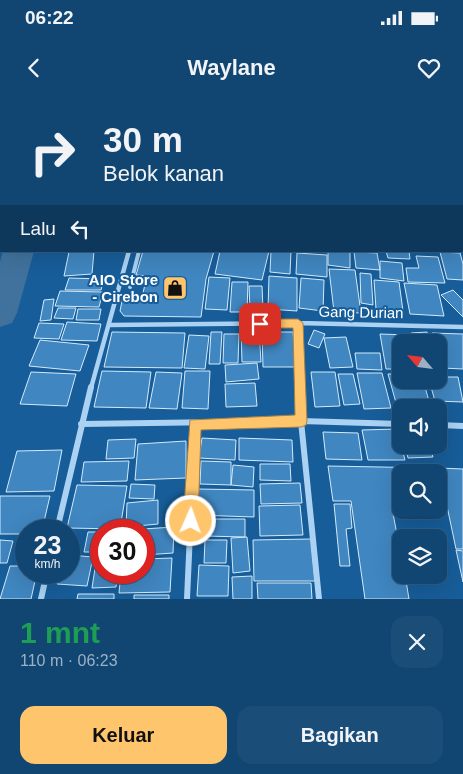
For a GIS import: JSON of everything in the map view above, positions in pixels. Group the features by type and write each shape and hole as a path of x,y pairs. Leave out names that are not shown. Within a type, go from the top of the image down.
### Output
{"street":[{"path":"59,519 81,424 130,252"},
{"path":"298,323 301,421 319,599"},
{"name":"Gang Durian","path":"109,325 298,323 463,327"},
{"path":"81,424 195,424 301,421 392,424"},
{"path":"187,599 195,424"},
{"path":"447,425 463,426"},
{"path":"41,599 44,584"}],"lane":[{"path":"130,288 140,252"}],"building":[{"path":"69,252 94,252 92,274 64,276"},
{"name":"AIO Store - Cirebon","path":"143,252 214,252 206,279 201,317 124,316 120,311 123,296 142,297 147,276 136,275"},
{"path":"220,252 269,252 262,280 215,274"},
{"path":"271,252 291,252 290,274 270,272"},
{"path":"328,252 350,252 350,268 328,265"},
{"path":"354,252 377,253 380,270 356,268"},
{"path":"386,252 409,252 410,259 388,258"},
{"path":"440,252 460,253 463,264 463,280 447,279"},
{"path":"297,253 327,255 327,277 296,274"},
{"path":"416,256 438,257 445,283 408,282 406,268 419,268"},
{"path":"380,261 402,263 404,281 380,278"},
{"path":"329,269 355,270 361,313 334,312"},
{"path":"360,273 371,274 373,305 361,303"},
{"path":"269,276 297,278 297,311 268,309"},
{"path":"209,277 230,278 227,310 205,309"},
{"path":"69,278 104,279 101,290 65,290"},
{"path":"301,278 324,280 323,311 299,308"},
{"path":"374,280 399,282 403,311 376,309"},
{"path":"232,282 248,282 247,312 230,312"},
{"path":"404,283 437,285 444,316 410,314"},
{"path":"249,286 262,286 263,309 250,309"},
{"path":"453,290 463,300 463,317 441,295"},
{"path":"60,291 103,292 99,307 55,306"},
{"path":"54,299 51,320 40,321 44,300"},
{"path":"58,308 76,308 73,319 54,318"},
{"path":"78,309 101,309 99,320 76,320"},
{"path":"67,322 101,324 97,341 61,340"},
{"path":"39,323 64,324 59,339 34,338"},
{"path":"259,330 261,362 242,362 241,331"},
{"path":"314,330 325,334 319,348 308,344"},
{"path":"112,332 185,333 182,368 104,367"},
{"path":"211,332 222,332 220,364 209,364"},
{"path":"262,332 293,332 296,367 263,367"},
{"path":"427,332 428,334 411,334"},
{"path":"432,333 463,334 463,369 448,368 448,334"},
{"path":"224,334 239,334 238,363 223,363"},
{"path":"380,334 392,334 392,369 386,369"},
{"path":"189,335 209,336 205,369 184,368"},
{"path":"346,337 353,367 330,368 324,338"},
{"path":"40,340 89,345 80,371 29,366"},
{"path":"355,353 380,353 382,370 357,369"},
{"path":"257,363 259,379 226,382 225,365"},
{"path":"102,371 151,372 146,408 94,407"},
{"path":"185,371 210,371 208,409 182,408"},
{"path":"31,372 76,374 67,406 20,404"},
{"path":"156,372 182,373 177,409 149,408"},
{"path":"311,372 335,372 340,406 315,407"},
{"path":"357,373 382,373 391,408 364,409"},
{"path":"338,374 353,374 360,404 344,405"},
{"path":"388,374 392,374 392,388"},
{"path":"448,377 458,377 463,402 434,399 432,389 448,389"},
{"path":"255,383 257,406 226,407 225,384"},
{"path":"392,389 426,389 428,399 395,399"},
{"path":"392,429 392,454 403,454 405,460 368,460 362,430"},
{"path":"323,432 358,433 362,460 326,459"},
{"path":"202,438 236,440 235,460 199,458"},
{"path":"239,438 292,440 293,462 239,460"},
{"path":"136,439 134,458 106,459 108,440"},
{"path":"186,441 186,478 135,480 138,444"},
{"path":"62,450 54,491 6,492 17,451"},
{"path":"407,454 432,454 433,457 408,458"},
{"path":"129,461 127,481 81,482 84,462"},
{"path":"201,461 231,462 231,485 200,484"},
{"path":"260,464 290,464 291,481 260,480"},
{"path":"233,465 254,467 253,487 231,485"},
{"path":"328,466 392,467 392,519 394,519 396,529 392,529 392,584 406,584 409,599 365,599 351,501 333,501"},
{"path":"447,468 463,469 463,549 456,549 447,506"},
{"path":"300,483 302,503 261,504 260,484"},
{"path":"131,484 155,485 154,499 129,498"},
{"path":"77,485 127,486 122,519 90,519 90,528 80,528 80,519 69,519"},
{"path":"198,489 254,490 254,517 196,515"},
{"path":"0,496 50,496 45,519 15,519 15,534 0,534"},
{"path":"158,500 158,524 155,524 155,519 126,519 127,503"},
{"path":"334,504 350,504 352,528 346,529 350,566 340,566"},
{"path":"300,505 303,535 260,536 259,506"},
{"path":"206,519 245,519 245,537 205,536"},
{"path":"174,527 173,553 155,554 155,528"},
{"path":"88,532 90,532 90,552 84,552"},
{"path":"247,537 250,571 233,573 231,538"},
{"path":"311,539 315,581 254,581 253,540"},
{"path":"0,540 13,541 7,563 0,563"},
{"path":"205,540 227,540 226,563 204,563"},
{"path":"456,550 463,551 463,582"},
{"path":"80,556 90,557 90,572 87,586 57,584 80,584"},
{"path":"172,558 170,592 119,593 120,584 155,584 155,559"},
{"path":"199,565 229,566 228,596 197,596"},
{"path":"10,566 15,566 15,584 34,584 31,599 0,599"},
{"path":"252,576 252,599 233,599 232,577"},
{"path":"257,583 311,583 312,599 258,599"},
{"path":"93,584 116,584 116,587 92,588"},
{"path":"78,594 114,594 114,599 77,599"},
{"path":"134,595 169,595 169,599 134,599"}],"waterway":[{"path":"0,313 19,252"}],"place":[{"name":"AIO Store - Cirebon","path":"175,288"}],"route":[{"path":"191,521 195,424 301,421 298,323 260,324"}]}
